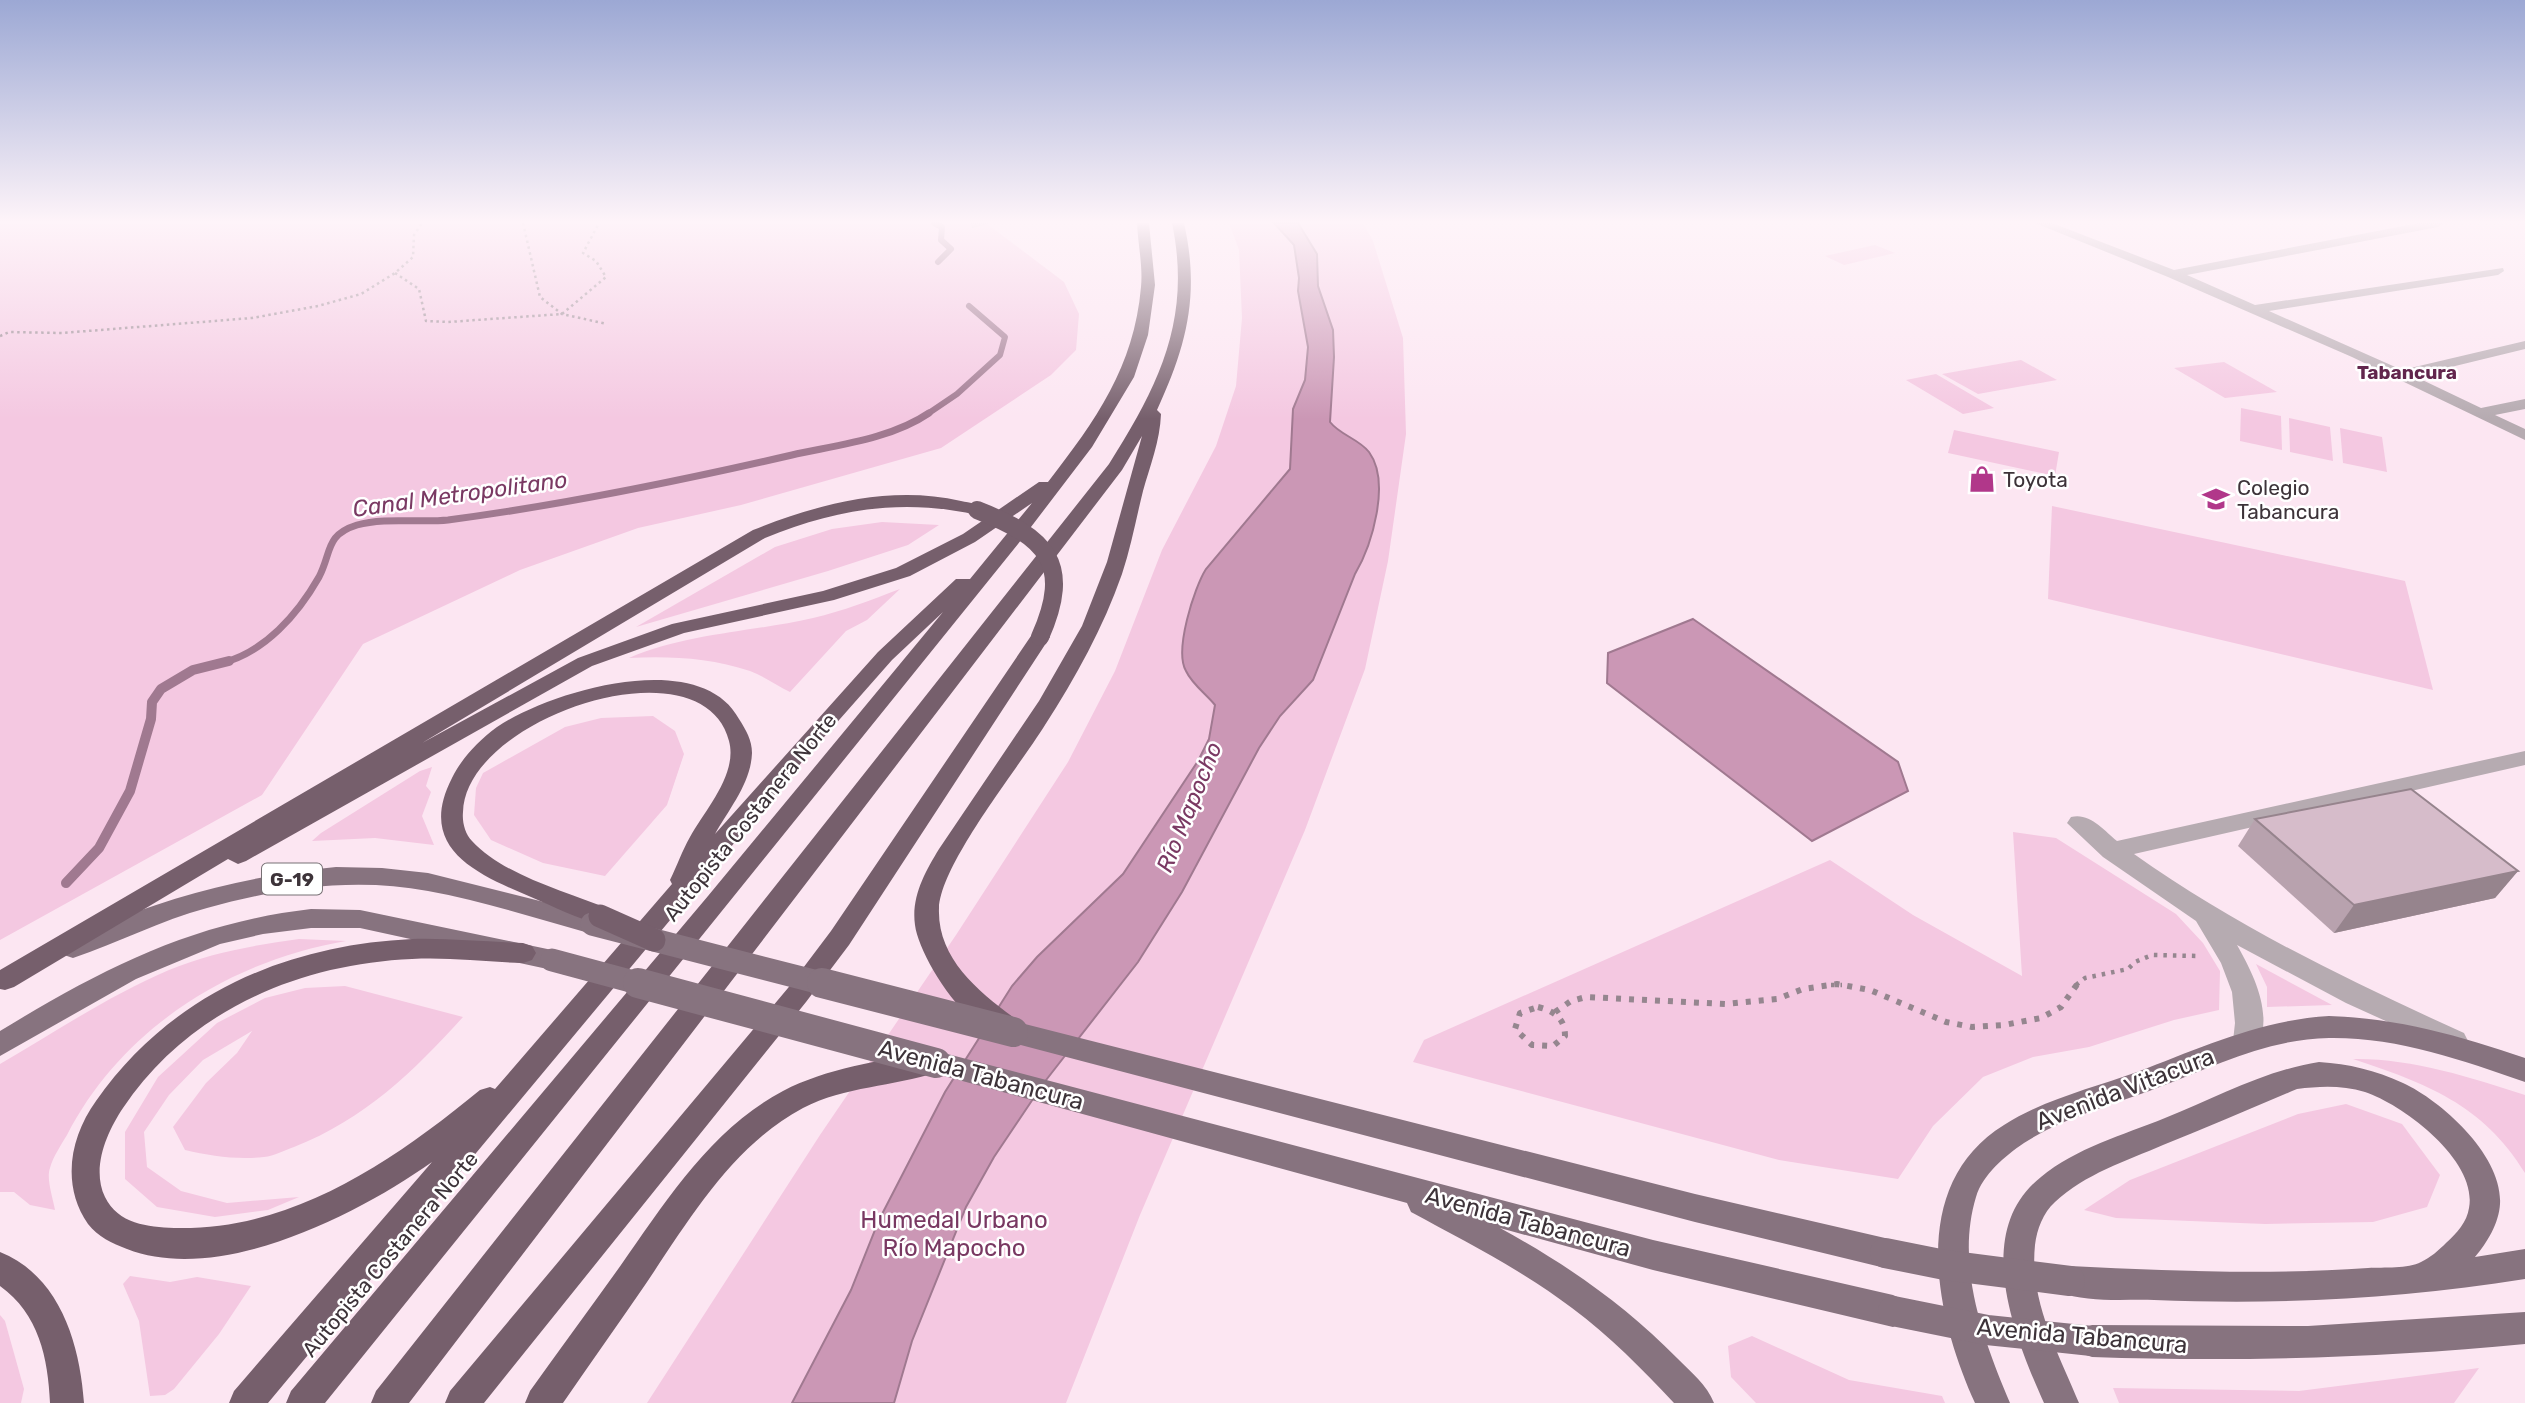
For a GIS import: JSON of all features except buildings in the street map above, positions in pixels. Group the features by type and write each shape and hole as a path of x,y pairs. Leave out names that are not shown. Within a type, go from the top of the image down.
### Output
{"highway":[{"name":"Autopista Costanera Norte","path":"303,1403 717,903 1067,469 1103,419 1134,358 1148,288"},
{"path":"388,1403 1116,466 1153,403 1176,347 1185,288"},
{"path":"1013,1032 963,993 945,970 929,933 927,921 930,889 937,874 1060,684 1101,607 1114,572 1151,436 1153,403"},
{"path":"94,926 280,834 585,662 679,628 827,596 903,572 969,538 1067,469"},
{"path":"2,981 759,534 827,510 873,502 934,502 977,510 1023,531 1042,549 1056,572 1057,597 1040,637 840,939 462,1403"},
{"path":"246,1403 852,690 928,615 1012,540"},
{"path":"596,920 476,859 455,836 451,806 454,790 463,772 476,755 511,727 570,699 628,687 667,687 703,696 727,714 740,739 739,769 702,836 668,908"},
{"path":"523,953 414,948 347,954 272,975 214,1004 158,1046 125,1080 109,1102 97,1124 86,1161 89,1195 97,1213 112,1227 150,1241 206,1244 281,1226 361,1189 412,1161 464,1122 542,1055"},
{"path":"542,1403 704,1175 735,1139 775,1110 819,1089 852,1079 936,1063"},
{"path":"0,1267 32,1294 49,1318 61,1346 67,1379 67,1403"}],"main road":[{"name":"G-19","path":"2,981 96,938 186,905 259,885 318,876 402,877 596,920 654,940 1013,1032"},
{"name":"G-19","path":"0,1045 150,960 230,930 262,923 330,917 360,919 523,953"},
{"name":"Avenida Tabancura","path":"523,953 1653,1255 1987,1330 2092,1341 2198,1346 2414,1340 2525,1328"},
{"name":"Avenida Vitacura","path":"1993,1403 1974,1358 1956,1283 1954,1243 1959,1207 1970,1175 2003,1141 2022,1129 2247,1041 2299,1028 2361,1028 2436,1041 2525,1069"},
{"path":"1013,1032 1798,1234 1945,1265 2070,1280 2249,1288 2338,1286 2424,1279 2525,1264"},
{"path":"2062,1403 2034,1334 2018,1264 2020,1235 2037,1200 2073,1172 2095,1160 2294,1078 2330,1073 2352,1077 2397,1094 2437,1121 2468,1156 2479,1174 2484,1192 2485,1206 2481,1219 2468,1242 2449,1262 2424,1279"},
{"path":"1383,1183 1543,1270 1582,1296 1621,1326 1697,1403"}],"street":[{"path":"2206,288 2400,374 2525,435"},
{"path":"2254,309 2386,288"},
{"path":"2400,374 2525,345"},
{"path":"2479,413 2525,404"},
{"path":"2112,851 2525,758"},
{"path":"2079,823 2112,851 2207,918 2313,976 2494,1059"},
{"path":"2207,918 2232,960 2249,999 2251,1019 2247,1041"}],"path":[{"path":"0,336 9,332 62,333 251,318 318,306 361,294 370,288"},
{"path":"418,288 426,320 448,322 562,314 607,324"},
{"path":"538,288 540,297 562,314"},
{"path":"562,314 592,288"},
{"path":"1555,1012 1571,1001 1586,997 1726,1004 1777,999 1803,989 1837,984 1870,990 1946,1022 1972,1027 2004,1025 2051,1013 2061,1007 2073,987 2085,978 2128,969 2136,958 2161,952 2232,960"},
{"path":"1538,1007 1555,1012 1566,1030 1565,1036 1556,1046 1541,1049 1533,1047 1518,1036 1514,1022 1522,1011 1538,1007"}],"green space":[{"path":"0,288 1067,288 1079,314 1076,350 1051,375 941,448 741,505 638,528 520,570 363,644 262,795 0,940"},
{"name":"Humedal Urbano Río Mapocho","path":"1241,288 1388,288 1403,338 1406,434 1388,561 1365,669 1305,830 1140,1215 1066,1403 647,1403 820,1135 956,935 1068,762 1115,671 1162,550 1216,446 1236,386 1242,318"},
{"path":"2021,360 2057,380 1978,394 1942,374"},
{"path":"2224,362 2277,392 2225,398 2174,368"},
{"path":"1936,374 1994,408 1963,414 1906,380"},
{"path":"2241,408 2281,416 2282,450 2240,441"},
{"path":"2289,418 2330,427 2333,461 2290,452"},
{"path":"2340,428 2382,437 2387,472 2343,463"},
{"path":"1954,430 2059,452 2055,476 1948,453"},
{"path":"2052,506 2405,581 2433,690 2048,599"},
{"path":"882,522 939,525 908,545 636,627 775,547 832,529"},
{"path":"900,589 867,620 846,631 790,692 755,673 720,663 675,658 629,658 674,643 824,615"},
{"path":"653,716 675,731 684,754 667,805 605,876 543,863 491,840 474,815 476,788 483,773 565,727 601,718"},
{"path":"432,767 426,786 431,792 422,816 434,845 375,838 312,841 420,771"},
{"path":"2013,832 2056,838 2176,914 2203,943 2220,971 2219,1010 2174,1020 2089,1047 2033,1057 1983,1077 1933,1126 1898,1179 1779,1160 1413,1062 1424,1040 1830,860 1913,915 2022,976"},
{"path":"299,939 346,941 261,965 221,983 184,1005 149,1032 117,1062 90,1097 53,1160 49,1178 55,1210 30,1205 14,1192 0,1192 0,1064 104,1002 169,970 233,950"},
{"path":"2256,964 2332,1005 2267,1007 2267,987"},
{"path":"345,986 463,1017 406,1075 365,1108 320,1136 276,1154 234,1158 185,1150 173,1127 206,1083 237,1053 252,1031 203,1060 169,1095 144,1132 147,1167 181,1191 227,1203 299,1197 268,1210 215,1217 157,1207 125,1179 125,1132 158,1077 217,1023 265,998 305,988"},
{"path":"2353,1059 2418,1065 2525,1095 2525,1173 2491,1129 2450,1099 2404,1077"},
{"path":"2346,1104 2402,1124 2440,1175 2427,1207 2373,1222 2265,1224 2116,1218 2084,1210 2130,1180 2298,1114"},
{"path":"130,1276 170,1282 197,1277 251,1286 219,1334 174,1389 165,1395 150,1396 139,1321 123,1284"},
{"path":"0,1315 5,1321 24,1389 21,1403 0,1403"},
{"path":"1752,1336 1849,1380 1942,1396 1945,1403 1756,1403 1731,1377 1728,1346"},
{"path":"2479,1368 2454,1403 2119,1403 2113,1388 2299,1391"}],"water":[{"name":"Río Mapocho","path":"1298,288 1319,288 1333,330 1330,422 1369,452 1375,465 1379,496 1373,531 1313,680 1280,716 1259,748 1182,892 1138,962 1043,1084 994,1157 966,1207 912,1341 894,1403 792,1403 851,1290 879,1220 945,1092 1012,986 1037,957 1123,874 1198,761 1209,739 1215,705 1186,671 1182,649 1184,635 1196,590 1206,569 1290,469 1293,409 1305,380 1308,347"},
{"path":"1693,619 1898,762 1908,791 1812,841 1607,683 1608,653"}],"waterway":[{"name":"Canal Metropolitano","path":"929,413 957,394 1000,355 1005,337 969,306"},
{"name":"Canal Metropolitano","path":"226,662 252,650 279,630 311,591 334,539 357,525 379,521 448,520 621,492 863,440 898,429 929,413"},
{"name":"Canal Metropolitano","path":"66,883 99,848 130,791 151,719 152,702 161,689 193,670 226,662"},
{"name":"Canal Metropolitano","path":"222,663 226,662"}],"place":[{"name":"Toyota","path":"1982,479"},
{"name":"Colegio Tabancura","path":"2216,499"}],"district":[{"name":"Tabancura","path":"2407,372"}]}
